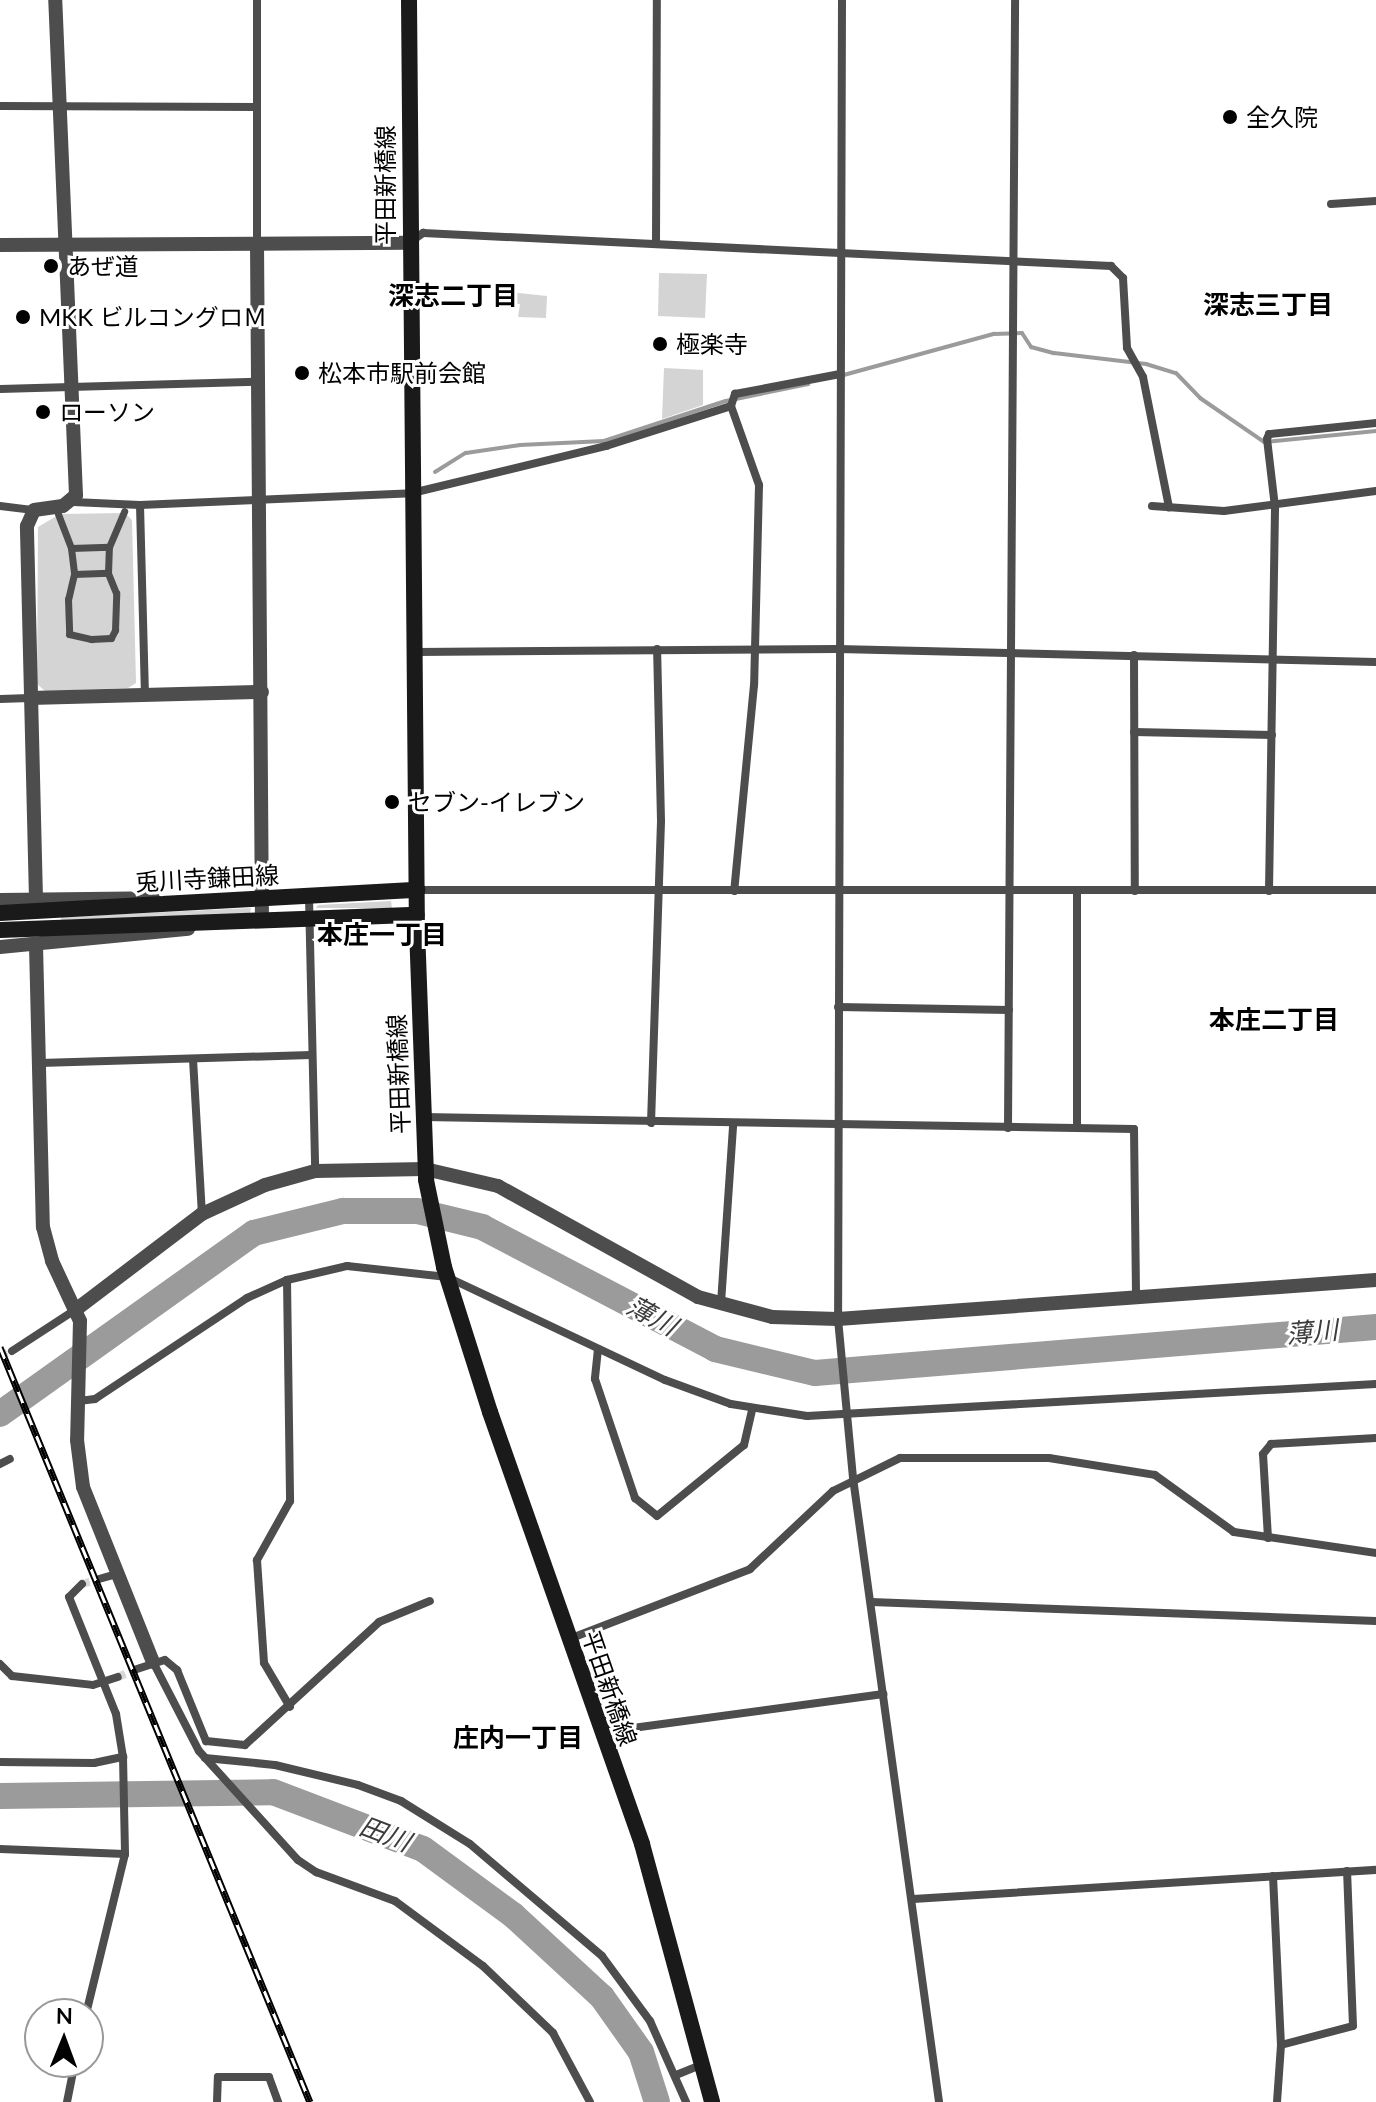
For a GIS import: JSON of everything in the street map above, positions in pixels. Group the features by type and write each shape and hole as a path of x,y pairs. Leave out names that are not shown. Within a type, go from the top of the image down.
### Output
{"main road":[{"name":"平田新橋線","path":"409,0 408,243 416,652 417,915 425,1174 445,1272 599,1733 642,1844 712,2102"},
{"name":"兎川寺鎌田線","path":"0,913 417,890"},
{"name":"兎川寺鎌田線","path":"0,930 417,915"}],"street":[{"path":"55,0 72,387 73,502"},
{"path":"257,0 262,920"},
{"path":"656,244 657,0"},
{"path":"842,0 836,1128 838,1326 853,1478 939,2102"},
{"path":"1008,1128 1015,0"},
{"path":"0,106 256,107"},
{"path":"1331,204 1376,201"},
{"path":"0,245 408,243 423,233 1111,266 1119,272 1131,359 1139,370 1169,507"},
{"path":"0,506 34,510 73,502 140,505 412,493 606,446 733,403 840,377"},
{"path":"0,389 258,382"},
{"path":"733,403 759,485 755,649 734,891"},
{"path":"1269,891 1275,507 1266,444 1269,434 1376,423"},
{"path":"1152,506 1224,511 1275,507 1376,491"},
{"path":"140,505 145,695"},
{"path":"34,510 27,526 36,899"},
{"path":"58,514 71,548 74,574 68,599 69,634 91,639 111,638 115,630 116,593 108,573 109,547 124,511"},
{"path":"71,548 109,547"},
{"path":"74,574 108,573"},
{"path":"651,1123 659,890 657,649"},
{"path":"416,652 838,649 1134,655 1273,663 1376,662"},
{"path":"1134,655 1135,891"},
{"path":"0,699 262,692"},
{"path":"1134,732 1272,735"},
{"path":"417,890 1376,890"},
{"path":"1077,891 1077,1128"},
{"path":"309,897 315,1171"},
{"path":"0,900 193,902"},
{"path":"0,947 204,924"},
{"path":"0,941 28,939 36,945"},
{"path":"36,945 43,1227 52,1261 79,1314 83,1487 153,1662 207,1759 294,1855 316,1872 368,1889 443,1934 525,2004 568,2054 590,2102"},
{"path":"838,1007 1009,1010"},
{"path":"40,1063 311,1055"},
{"path":"193,1059 202,1214"},
{"path":"423,1117 836,1128 1134,1129 1136,1299"},
{"path":"721,1305 733,1125"},
{"path":"12,1351 79,1314 202,1214 265,1185 315,1171 425,1174 498,1186 721,1305 772,1317 838,1326 1376,1280"},
{"path":"79,1400 95,1399 247,1298 287,1280 347,1266 445,1272 665,1380 752,1409 846,1412 1376,1384"},
{"path":"287,1280 290,1501 257,1560 264,1663 290,1707"},
{"path":"598,1349 595,1379 635,1498 657,1516 744,1445 752,1409"},
{"path":"1268,1538 1263,1454 1271,1444 1376,1438"},
{"path":"568,1639 750,1569 853,1478 900,1458 918,1456 1049,1458 1155,1475 1213,1521 1234,1532 1376,1553"},
{"path":"0,1464 10,1459"},
{"path":"99,1579 116,1574"},
{"path":"82,1584 69,1597 105,1684 123,1761 125,1849 90,1998"},
{"path":"871,1602 947,1600 1376,1621"},
{"path":"137,1669 165,1660 177,1670 206,1741 215,1745 245,1745 290,1707 379,1622 430,1601"},
{"path":"0,1664 12,1676 105,1684 118,1677"},
{"path":"599,1733 883,1694"},
{"path":"207,1759 275,1765 358,1785 401,1801 470,1844 602,1956 650,2021 686,2102"},
{"path":"0,1762 123,1761"},
{"path":"0,1849 125,1849"},
{"path":"913,1899 1376,1870"},
{"path":"1281,2045 1353,2026 1347,1871"},
{"path":"1273,1876 1281,2045 1277,2102"},
{"path":"676,2075 702,2065"},
{"path":"217,2102 218,2077 269,2077 278,2102"},
{"path":"67,2102 72,2078"}],"shaded area":[{"path":"659,273 707,274 705,318 658,316"},
{"path":"509,292 547,296 546,318 518,317 520,304 508,303"},
{"path":"664,368 703,370 703,405 662,419"},
{"path":"125,513 132,520 136,683 128,688 45,691 37,684 38,527 60,514"},
{"path":"391,901 392,908 316,908 318,905"},
{"path":"251,908 250,914 61,920 61,917"}],"waterway":[{"path":"840,376 994,334 1022,333 1031,347 1054,353 1146,364 1176,373 1200,398 1264,442 1376,431"},
{"path":"435,472 466,453 520,445 604,441 726,401 808,384"},
{"name":"薄川","path":"0,1414 254,1233 343,1211 417,1211 482,1227 715,1349 815,1373 1376,1327"},
{"name":"田川","path":"0,1796 273,1792 423,1849 513,1915 602,1997 641,2052 657,2102"}],"tunnel":[{"path":"0,1356 12,1351"},
{"path":"82,1584 99,1579"},
{"path":"118,1677 137,1669"}],"railway":[{"path":"0,1347 310,2102"}],"place":[{"name":"全久院","path":"1230,117"},
{"name":"あぜ道","path":"51,266"},
{"name":"MKK ビルコングロＭ","path":"23,317"},
{"name":"極楽寺","path":"660,344"},
{"name":"松本市駅前会館","path":"302,373"},
{"name":"ローソン","path":"43,412"},
{"name":"セブン-イレブン","path":"392,802"}],"district":[{"name":"深志二丁目","path":"453,296"},
{"name":"深志三丁目","path":"1268,305"},
{"name":"本庄一丁目","path":"382,935"},
{"name":"本庄二丁目","path":"1274,1020"},
{"name":"庄内一丁目","path":"518,1738"}]}
